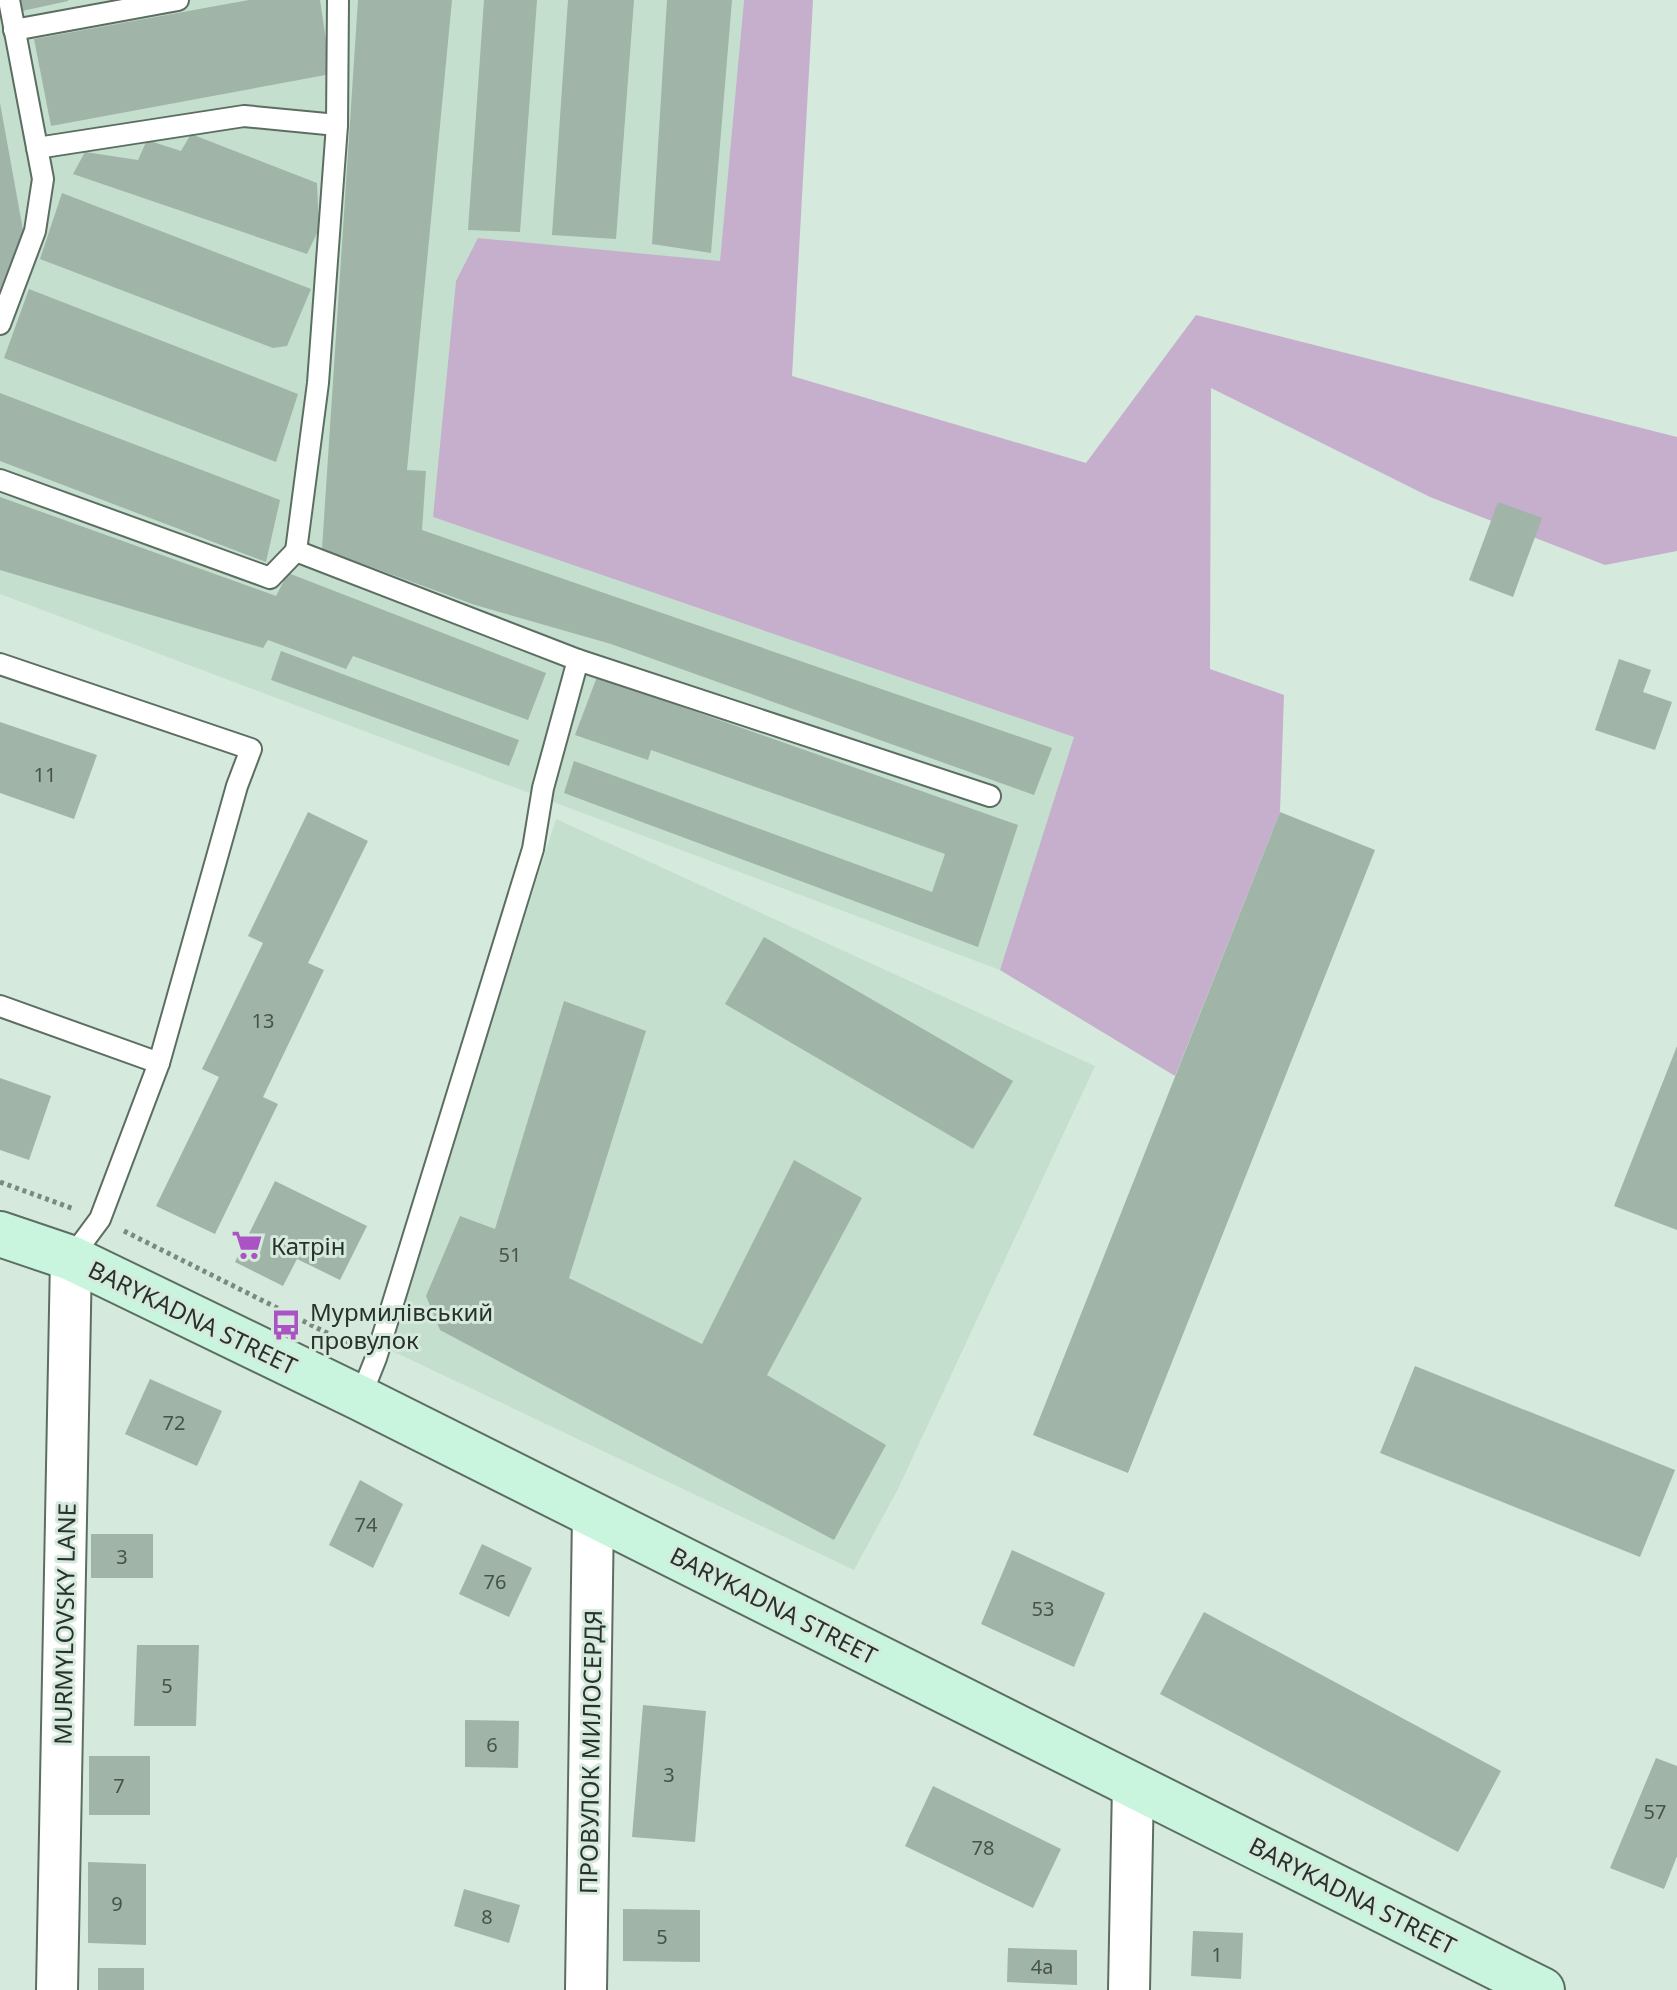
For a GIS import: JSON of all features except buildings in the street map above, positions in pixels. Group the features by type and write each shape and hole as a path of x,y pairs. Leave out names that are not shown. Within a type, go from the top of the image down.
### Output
{"street":[{"name":"BARYKADNA STREET","path":"0,1234 71,1258 360,1398 1542,1990"},
{"name":"MURMYLOVSKY LANE","path":"57,1990 71,1258"},
{"name":"ПРОВУЛОК МИЛОСЕРДЯ","path":"586,1990 593,1514"},
{"path":"1129,1990 1133,1785"}],"lane":[{"path":"0,324 35,231 43,179 9,0"},
{"path":"14,30 178,0"},
{"path":"0,480 270,578 296,551 318,383 337,125 338,0"},
{"path":"37,148 244,116 337,125"},
{"path":"296,551 578,660 990,796"},
{"path":"360,1398 376,1358 533,849 543,788 578,660"},
{"path":"0,664 251,749 237,786 159,1063 100,1219 71,1258"},
{"path":"0,1006 159,1063"}],"shaded area":[{"path":"0,0 744,0 720,262 478,238 433,517 1075,737 1000,970 0,594"},
{"path":"744,0 813,0 792,376 1086,463 1196,315 1677,437 1677,551 1605,565 1430,497 1211,388 1210,669 1284,695 1280,812 1175,1076 1000,970 1074,737 433,517 456,281 478,238 720,261"},
{"path":"556,819 1095,1066 898,1489 854,1570 388,1349"}],"place":[{"name":"Катрін","path":"247,1245"},
{"name":"Мурмилівський провулок","path":"286,1325"}]}
